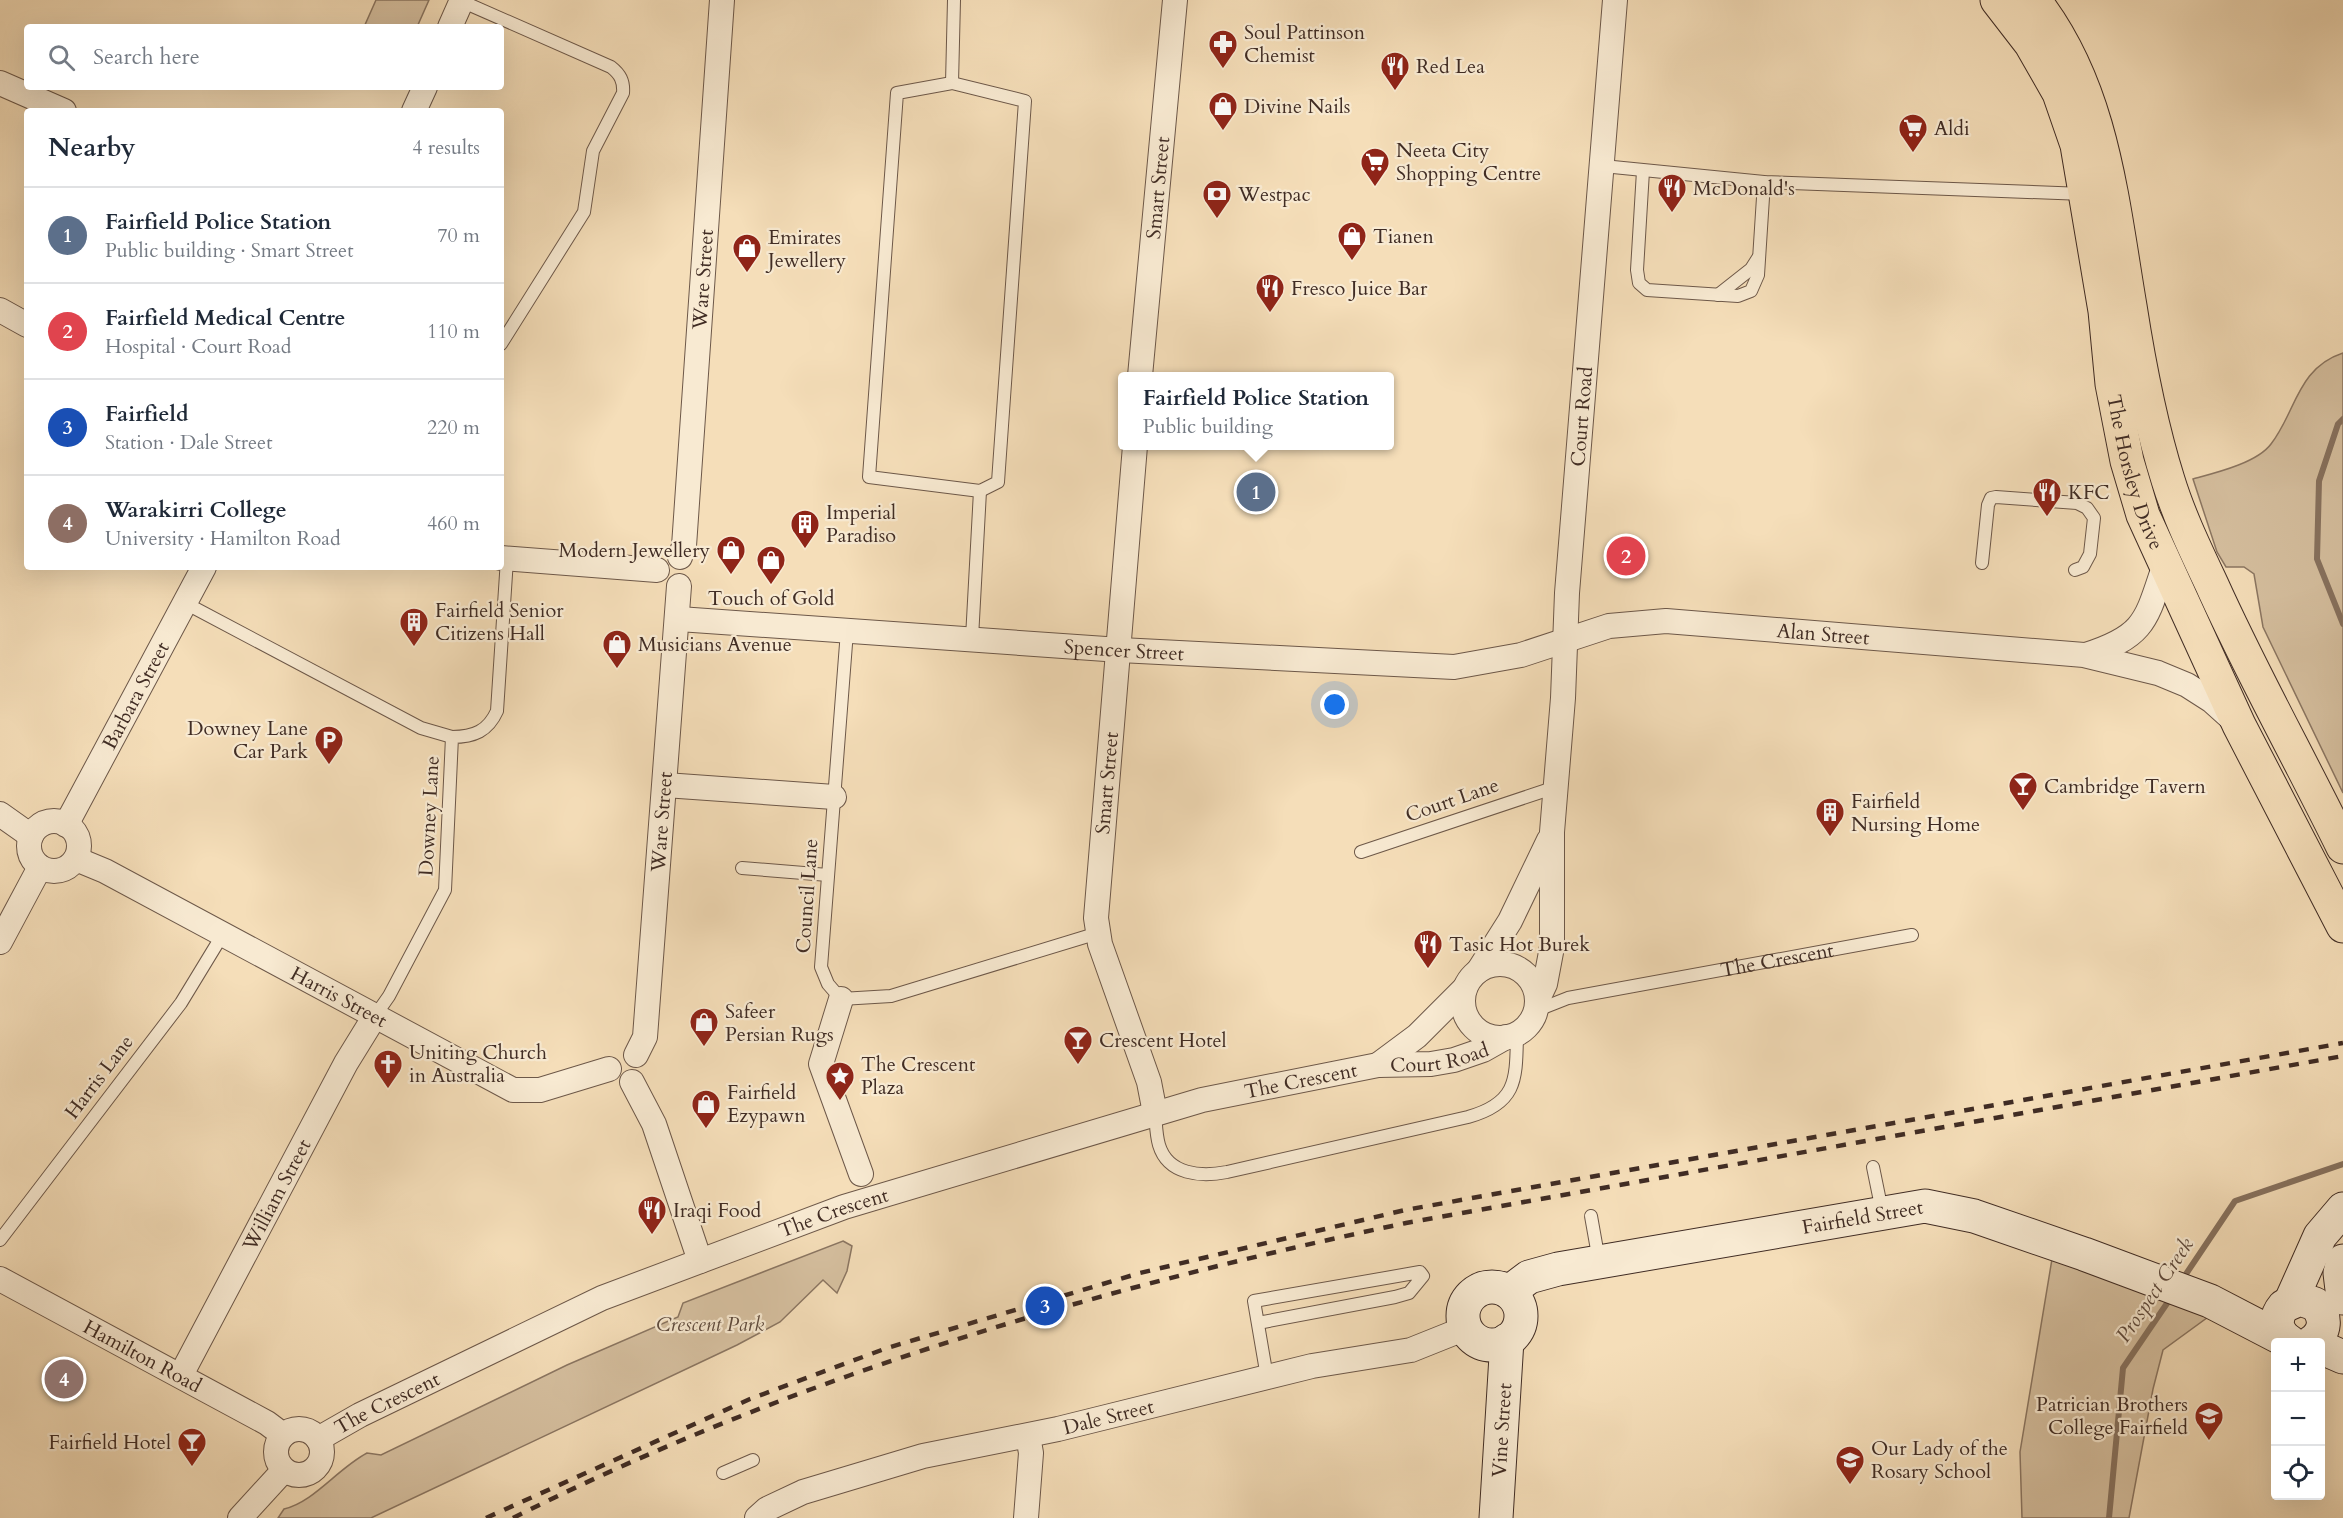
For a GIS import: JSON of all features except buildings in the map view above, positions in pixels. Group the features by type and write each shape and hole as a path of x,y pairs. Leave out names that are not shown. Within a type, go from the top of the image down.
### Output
{"main road":[{"name":"The Horsley Drive","path":"1997,0 2031,44 2059,93 2077,145 2105,311 2112,384 2127,461 2143,515 2239,725 2343,926"},
{"name":"The Horsley Drive","path":"2034,0 2072,63 2091,109 2103,149 2118,221 2140,365 2168,481 2225,615 2343,847"},
{"name":"Fairfield Street","path":"1509,1292 1529,1276 1882,1211 1924,1206 1943,1208 1992,1222 2210,1301 2317,1329 2343,1357"},
{"path":"2317,1329 2278,1329 2277,1319 2280,1310 2289,1302 2320,1236 2343,1209"},
{"path":"2317,1329 2325,1277 2343,1238"},
{"path":"2317,1329 2343,1260"},
{"path":"1491,1286 1509,1292 1520,1308 1521,1317 1514,1334 1507,1340 1492,1345 1484,1344 1476,1340 1466,1328 1463,1309 1473,1293 1491,1286"},
{"name":"Fairfield Street","path":"2210,1301 2246,1307 2289,1302"},
{"name":"Vine Street","path":"1496,1518 1507,1340"}],"street":[{"name":"Ware Street","path":"680,557 684,534 722,0"},
{"name":"Smart Street","path":"1140,372 1175,0"},
{"name":"Court Road","path":"1536,1006 1545,984 1552,947 1552,832 1615,0"},
{"path":"451,24 461,1"},
{"path":"0,83 57,108"},
{"path":"415,108 423,90"},
{"path":"0,310 24,323"},
{"name":"Smart Street","path":"1135,450 1120,650 1097,887 1098,933 1149,1082 1155,1113"},
{"path":"667,557 680,557 689,570 687,580 680,586 666,585 660,580 657,570 659,564 667,557"},
{"path":"504,559 657,570"},
{"name":"Alan Street","path":"2084,656 2127,639 2140,626 2149,611 2165,564"},
{"name":"Barbara Street","path":"66,825 202,570"},
{"name":"Ware Street","path":"636,1055 645,1037 680,586"},
{"name":"Spencer Street","path":"679,619 1120,650 1454,667 1493,662 1565,640"},
{"name":"Alan Street","path":"1565,640 1627,622 1666,621 2084,656 2158,673 2187,685 2212,701 2239,725"},
{"path":"665,785 834,797"},
{"path":"0,814 31,836"},
{"path":"52,821 66,825 76,834 79,842 76,859 63,870 54,872 40,867 30,853 31,836 44,824 52,821"},
{"name":"Court Road","path":"1378,1065 1417,1036 1472,979 1524,895 1552,832"},
{"name":"Harris Street","path":"76,859 105,871 520,1092 540,1090 609,1069"},
{"path":"0,942 40,867"},
{"path":"1501,964 1522,972 1535,990 1536,1006 1532,1020 1512,1035 1485,1035 1468,1020 1464,1010 1472,979 1501,964"},
{"path":"841,999 821,1064 861,1174"},
{"name":"William Street","path":"181,1376 346,1063 375,1016"},
{"name":"Court Road","path":"1378,1065 1431,1064 1454,1060 1483,1050 1512,1035"},
{"path":"622,1052 636,1055 642,1070 633,1083 626,1084 615,1080 609,1069 611,1061 622,1052"},
{"name":"The Crescent","path":"318,1439 360,1415 519,1336 602,1298 861,1202 1202,1100 1378,1065"},
{"path":"633,1083 654,1124 700,1261"},
{"name":"Hamilton Road","path":"0,1279 267,1423 283,1435"},
{"name":"Dale Street","path":"757,1518 783,1500 826,1484 923,1456 1028,1436 1267,1377 1411,1350 1466,1328"},
{"path":"305,1430 318,1439 322,1452 321,1459 312,1471 298,1475 284,1470 276,1456 278,1442 283,1435 289,1431 305,1430"},
{"path":"1026,1518 1031,1453 1028,1436"},
{"path":"240,1518 284,1470"}],"lane":[{"path":"952,83 954,0"},
{"path":"461,1 611,67 622,78 624,86 620,100 593,151 584,212 504,339"},
{"path":"952,83 1025,101 998,482 980,491 869,477 897,93 952,83"},
{"path":"1603,166 1764,182 2087,194"},
{"path":"1643,171 1636,270 1639,283 1647,290 1738,296 1751,291 1758,275 1764,182"},
{"path":"972,638 980,491"},
{"path":"1982,563 1988,505 1991,498 2077,503 2087,508 2094,518 2090,554 2083,567 2075,570"},
{"name":"Downey Lane","path":"375,1016 390,996 445,890 452,737 467,737 480,732 493,721 497,711 503,570"},
{"path":"184,603 421,728 452,737"},
{"name":"Council Lane","path":"841,999 828,984 821,967 847,631"},
{"name":"Court Lane","path":"1361,852 1556,787"},
{"path":"742,868 828,875"},
{"path":"841,999 891,996 1098,933"},
{"name":"Harris Lane","path":"0,1240 181,1003 223,934"},
{"name":"The Crescent","path":"1536,1006 1568,998 1912,935"},
{"path":"1155,1113 1159,1145 1171,1163 1193,1174 1207,1175 1227,1172 1468,1117 1493,1107 1503,1100 1514,1084 1512,1035"},
{"path":"1873,1167 1882,1211"},
{"path":"1591,1216 1600,1262"},
{"path":"1258,1323 1395,1297 1409,1293 1423,1276 1420,1272 1254,1301 1267,1377"},
{"path":"723,1473 753,1460"}],"green space":[{"path":"376,0 429,0 418,24 365,24"},
{"path":"2343,353 2343,793 2263,627 2254,574 2244,567 2226,567 2217,552 2193,479 2246,462 2265,451 2279,432 2307,380 2328,360"},
{"name":"Crescent Park","path":"843,1241 852,1246 847,1271 837,1293 823,1280 780,1322 737,1345 371,1518 278,1518 284,1509 305,1500 367,1453 381,1455 567,1365 678,1317 683,1303"},
{"path":"2053,1253 2215,1312 2163,1350 2153,1389 2129,1518 2022,1518 2020,1452"}],"waterway":[{"name":"Prospect Creek","path":"2343,419 2338,424 2319,481 2317,559 2343,624"},
{"name":"Prospect Creek","path":"2182,1280 2235,1201 2343,1164"},
{"name":"Prospect Creek","path":"2109,1518 2123,1368 2172,1296"}],"railway":[{"path":"486,1518 750,1399 887,1348 1140,1273 1405,1210 2343,1043"},
{"path":"513,1518 620,1467 728,1421 838,1379 1062,1307 1176,1277 1406,1223 2343,1056"}],"place":[{"name":"Soul Pattinson Chemist","path":"1223,70"},
{"name":"Red Lea","path":"1395,92"},
{"name":"Divine Nails","path":"1223,132"},
{"name":"Aldi","path":"1913,154"},
{"name":"Neeta City Shopping Centre","path":"1375,188"},
{"name":"McDonald's","path":"1672,214"},
{"name":"Westpac","path":"1217,220"},
{"name":"Tianen","path":"1352,262"},
{"name":"Emirates Jewellery","path":"747,274"},
{"name":"Fresco Juice Bar","path":"1270,314"},
{"name":"Fairfield Police Station","path":"1256,492"},
{"name":"KFC","path":"2047,518"},
{"name":"Imperial Paradiso","path":"805,550"},
{"name":"Fairfield Medical Centre","path":"1626,556"},
{"name":"Modern Jewellery","path":"731,576"},
{"name":"Touch of Gold","path":"771,586"},
{"name":"Fairfield Senior Citizens Hall","path":"414,648"},
{"name":"Musicians Avenue","path":"617,670"},
{"name":"Downey Lane Car Park","path":"329,766"},
{"name":"Cambridge Tavern","path":"2023,812"},
{"name":"Fairfield Nursing Home","path":"1830,838"},
{"name":"Tasic Hot Burek","path":"1428,970"},
{"name":"Safeer Persian Rugs","path":"704,1048"},
{"name":"Crescent Hotel","path":"1078,1066"},
{"name":"Uniting Church in Australia","path":"388,1090"},
{"name":"The Crescent Plaza","path":"840,1102"},
{"name":"Fairfield Ezypawn","path":"706,1130"},
{"name":"Iraqi Food","path":"652,1236"},
{"name":"Fairfield","path":"1045,1306"},
{"name":"Warakirri College","path":"64,1379"},
{"name":"Patrician Brothers College Fairfield","path":"2209,1442"},
{"name":"Fairfield Hotel","path":"192,1468"},
{"name":"Our Lady of the Rosary School","path":"1850,1486"}]}
